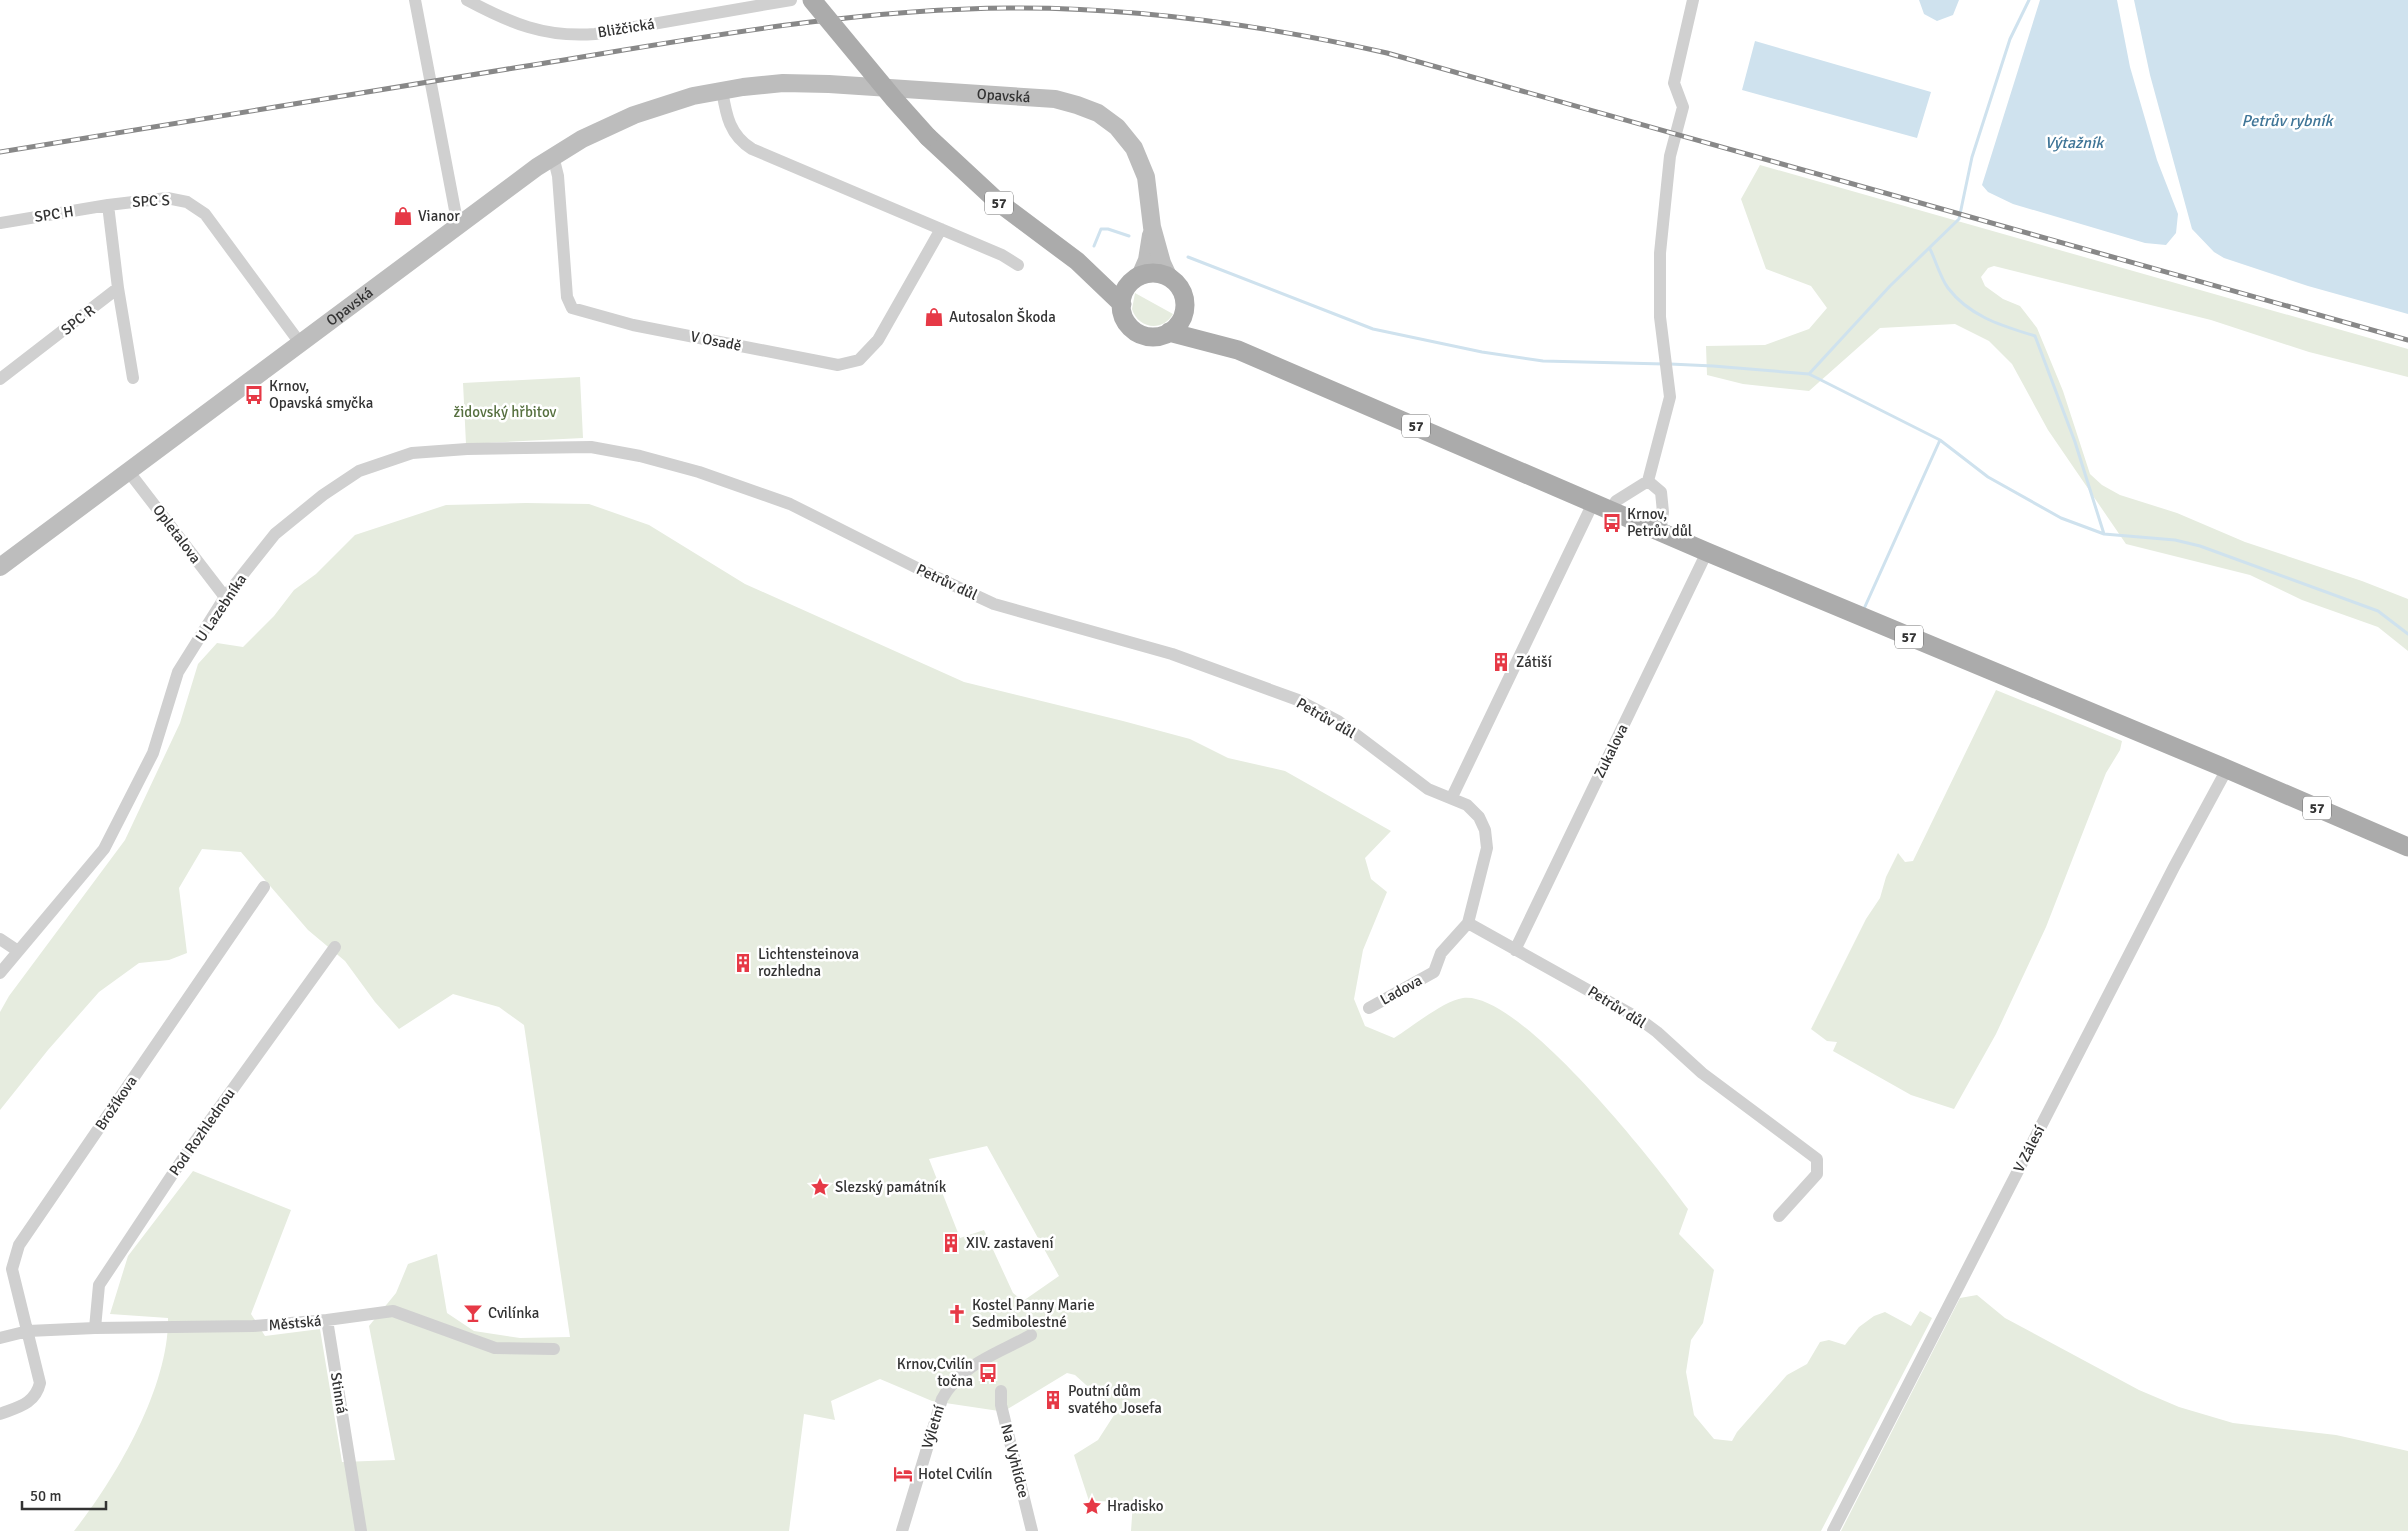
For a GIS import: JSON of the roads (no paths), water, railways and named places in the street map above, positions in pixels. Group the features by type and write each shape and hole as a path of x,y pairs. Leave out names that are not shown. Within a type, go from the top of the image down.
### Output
{"main road":[{"name":"57","path":"812,0 928,137 1004,207 1077,261 1122,304 1125,320 1137,332 1153,337 1169,332 1238,350 1706,552 2408,847"},
{"name":"Opavská","path":"0,567 553,156 582,139 634,114 673,101 722,90 774,84 829,84 1041,97 1077,104 1108,120 1134,148 1148,183 1152,227 1162,263 1168,276"},
{"path":"1122,304 1124,292 1138,277 1147,260 1152,227"},
{"name":"57","path":"1077,261 1113,276 1138,277 1157,273 1168,276 1177,283 1183,292 1185,309 1202,327 1238,350"},
{"path":"1169,332 1178,325 1185,309"}],"street":[{"path":"415,0 452,208 458,226"},
{"name":"Bližčická","path":"467,0 535,30 555,35 580,35 791,0"},
{"path":"1610,511 1616,501 1648,480 1670,397 1660,318 1660,253 1670,156 1683,107 1674,83 1693,0"},
{"path":"722,90 729,123 735,134 748,146 1002,255 1018,265"},
{"name":"V Osadě","path":"553,156 558,176 567,297 572,308 633,325 838,365 859,360 878,340 941,229"},
{"name":"SPC S","path":"108,204 167,198 188,202 205,214 300,343"},
{"path":"108,204 118,288 133,378"},
{"name":"SPC H","path":"0,223 108,204"},
{"name":"SPC R","path":"0,379 118,288"},
{"name":"U Lazebníka","path":"0,973 104,848 153,753 178,672 225,597 275,534 323,495 359,471 412,453 467,449 591,448"},
{"name":"Petrův důl","path":"591,448 640,456 699,472 790,504 923,571 994,604 1172,654 1298,700 1338,721 1428,789 1452,797 1467,805 1479,817 1485,830 1487,848 1468,923 1638,1018 1702,1072 1817,1159 1817,1174 1779,1216"},
{"name":"Opletalova","path":"129,472 225,597"},
{"path":"1648,480 1661,492 1663,512 1660,532"},
{"path":"1452,797 1593,503"},
{"name":"Zukalova","path":"1515,950 1706,552"},
{"name":"V Zálesí","path":"1833,1531 2165,884 2226,769"},
{"name":"Brožíkova","path":"28,1331 12,1269 19,1245 264,887"},
{"name":"Ladova","path":"1368,1008 1434,972 1441,953 1468,923"},
{"path":"0,939 18,951"},
{"name":"Pod Rozhlednou","path":"95,1328 99,1285 186,1154 335,946"},
{"name":"Městská","path":"0,1338 28,1331 95,1328 253,1326 327,1320 393,1311 495,1348 554,1350"},
{"name":"Stinná","path":"327,1320 361,1531"},
{"path":"0,1414 28,1403 38,1393 40,1384 28,1331"},
{"name":"Výletní","path":"902,1531 942,1399 955,1378 974,1364 1030,1335"},
{"name":"Na Vyhlídce","path":"1001,1391 1001,1405 1032,1531"}],"water":[{"path":"1919,0 1959,0 1953,15 1937,21 1924,14"},
{"name":"Výtažník","path":"2040,0 2117,0 2130,67 2157,160 2178,214 2176,233 2166,245 2145,243 2013,204 1988,192 1982,185"},
{"name":"Petrův rybník","path":"2134,0 2408,0 2408,314 2308,286 2224,258 2214,252 2192,229 2150,75"},
{"path":"1755,41 1931,92 1917,138 1742,90"}],"waterway":[{"path":"1809,374 1890,286 1959,219 1972,157 2010,39 2029,0"},
{"path":"1094,246 1101,229 1108,229 1129,236"},
{"path":"1930,249 1945,284 1966,306 1988,319 2035,336 2075,442 2104,534"},
{"path":"1188,257 1373,329 1482,352 1543,361 1664,364"},
{"path":"1670,364 1809,374 1940,440 1988,477 2061,518 2104,534 2175,540 2200,546 2378,611 2408,634"},
{"path":"1863,611 1940,440"}],"railway":[{"path":"0,152 699,38 823,21 885,14 1010,8 1058,8 1153,14 1247,26 1387,53 2408,340"}],"place":[{"name":"Vianor","path":"403,216"},
{"name":"Autosalon Škoda","path":"934,317"},
{"name":"Krnov, Opavská smyčka","path":"254,395"},
{"name":"Krnov, Petrův důl","path":"1612,523"},
{"name":"Zátiší","path":"1501,662"},
{"name":"Lichtensteinova rozhledna","path":"743,963"},
{"name":"Slezský památník","path":"820,1187"},
{"name":"XIV. zastavení","path":"951,1243"},
{"name":"Cvilínka","path":"473,1313"},
{"name":"Kostel Panny Marie Sedmibolestné","path":"957,1314"},
{"name":"Krnov,Cvilín točna","path":"988,1373"},
{"name":"Poutní dům svatého Josefa","path":"1053,1400"},
{"name":"Hotel Cvilín","path":"903,1474"},
{"name":"Hradisko","path":"1092,1506"}],"park label":[{"name":"židovský hřbitov","path":"505,412"}]}
